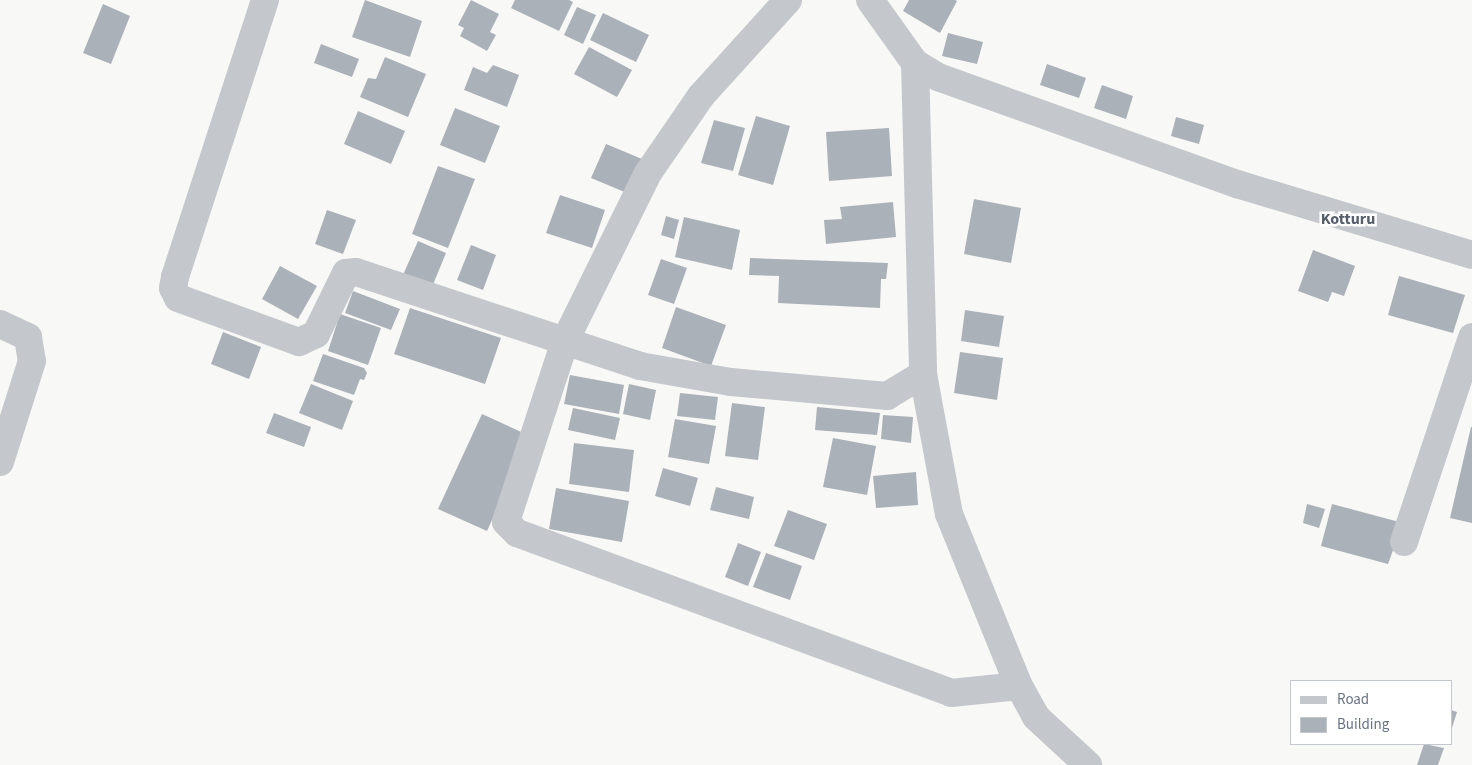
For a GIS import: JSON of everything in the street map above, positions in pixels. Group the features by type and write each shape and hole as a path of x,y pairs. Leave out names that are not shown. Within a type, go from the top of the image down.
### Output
{"street":[{"path":"266,0 175,277 173,288 178,298 299,342 316,334 346,273 356,272 640,366 731,382 887,396 923,374"},
{"path":"788,0 701,96 648,174 565,341 508,507 506,522 517,534 951,693 1019,686"},
{"path":"870,0 915,63 945,80 1237,184 1472,255"},
{"path":"915,63 923,374 949,514 1019,686 1036,717 1088,765"},
{"path":"0,324 28,337 32,361 0,462"},
{"path":"1404,542 1472,336"}],"building":[{"path":"365,0 422,21 410,57 352,37"},
{"path":"471,0 499,14 490,32 496,35 487,51 460,36 464,28 458,25"},
{"path":"515,0 569,0 573,2 559,31 511,8"},
{"path":"909,0 957,1 940,33 903,11"},
{"path":"103,4 130,16 111,64 83,53"},
{"path":"577,7 596,15 583,44 564,35"},
{"path":"603,13 649,35 636,62 590,40"},
{"path":"948,33 983,42 977,64 942,56"},
{"path":"321,44 359,59 352,77 314,63"},
{"path":"589,47 632,70 617,97 574,74"},
{"path":"385,57 426,74 408,117 360,97 368,78 376,79"},
{"path":"1047,64 1086,78 1079,98 1040,85"},
{"path":"493,65 519,75 507,107 464,90 473,67 487,73"},
{"path":"1102,85 1133,96 1126,119 1094,108"},
{"path":"455,108 500,126 485,163 440,145"},
{"path":"358,111 405,131 391,164 344,144"},
{"path":"756,116 790,126 773,185 738,175"},
{"path":"1176,117 1204,125 1199,144 1171,136"},
{"path":"714,120 745,128 733,171 701,163"},
{"path":"889,128 892,176 829,181 826,132"},
{"path":"606,144 642,159 627,193 591,178"},
{"path":"438,166 475,179 448,248 412,234"},
{"path":"560,195 605,210 592,248 546,233"},
{"path":"974,199 1021,208 1011,263 964,254"},
{"path":"893,202 896,237 826,244 824,220 842,219 840,207"},
{"path":"327,210 356,220 343,254 315,244"},
{"path":"666,216 679,220 674,239 661,235"},
{"path":"684,217 740,230 732,270 675,257"},
{"path":"418,241 446,253 432,287 403,275"},
{"path":"471,245 496,255 483,290 457,280"},
{"path":"1313,250 1355,266 1344,296 1332,292 1328,302 1298,291"},
{"path":"750,258 888,263 886,279 881,279 880,308 778,303 779,276 749,275"},
{"path":"661,259 687,268 674,304 648,295"},
{"path":"280,266 317,286 298,319 262,299"},
{"path":"1399,276 1465,295 1453,333 1388,315"},
{"path":"353,291 400,309 391,330 345,313"},
{"path":"676,307 726,325 711,366 662,348"},
{"path":"410,308 501,338 485,384 394,354"},
{"path":"965,310 1004,316 999,347 961,341"},
{"path":"340,314 381,328 368,365 328,351"},
{"path":"223,332 261,347 249,379 211,364"},
{"path":"960,352 1003,358 997,400 954,393"},
{"path":"323,354 364,368 367,373 364,380 360,379 354,395 313,381"},
{"path":"570,375 624,385 619,414 564,404"},
{"path":"311,384 353,401 342,430 299,413"},
{"path":"629,384 656,390 650,420 623,414"},
{"path":"680,393 718,397 715,420 677,416"},
{"path":"732,403 765,407 758,460 725,456"},
{"path":"817,407 880,413 877,435 815,430"},
{"path":"573,408 620,418 615,440 568,430"},
{"path":"274,413 311,427 304,447 266,433"},
{"path":"482,414 530,436 487,531 438,509"},
{"path":"883,415 913,417 911,443 881,439"},
{"path":"675,419 716,426 709,464 668,457"},
{"path":"1472,427 1472,523 1450,518"},
{"path":"833,438 876,446 867,495 823,487"},
{"path":"574,443 634,450 629,492 569,484"},
{"path":"663,468 698,478 690,506 655,496"},
{"path":"916,472 918,505 876,508 873,476"},
{"path":"716,487 754,497 749,519 710,510"},
{"path":"556,488 629,501 622,542 549,529"},
{"path":"1307,504 1325,509 1319,528 1303,523"},
{"path":"1332,504 1403,523 1388,564 1321,546"},
{"path":"788,510 827,524 814,560 774,546"},
{"path":"738,543 761,552 748,586 725,577"},
{"path":"766,553 802,566 790,600 753,587"},
{"path":"1452,710 1457,712 1452,728"},
{"path":"1424,745 1444,748 1438,765 1417,765"}],"district":[{"name":"Kotturu","path":"1348,219"}]}
